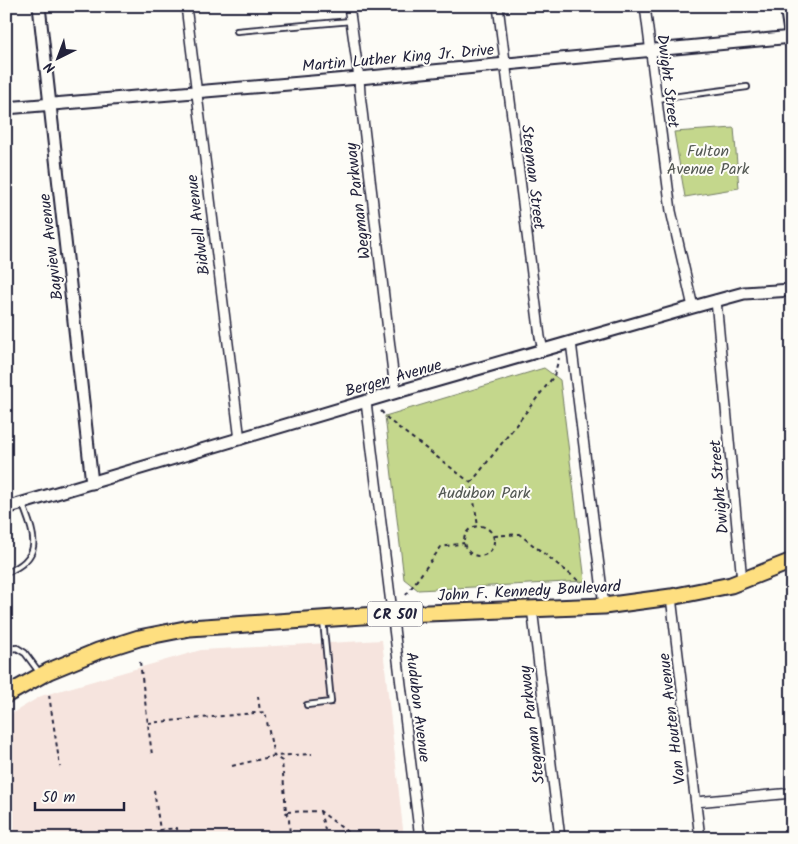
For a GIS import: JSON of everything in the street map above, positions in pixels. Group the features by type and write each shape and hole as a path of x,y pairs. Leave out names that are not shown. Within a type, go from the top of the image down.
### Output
{"main road":[{"name":"John F. Kennedy Boulevard","path":"6,695 42,675 98,651 138,638 190,628 392,614 604,606 720,588 792,561"}],"street":[{"name":"Bayview Avenue","path":"39,6 92,483"},
{"name":"Bidwell Avenue","path":"186,6 240,440"},
{"name":"Wegman Parkway","path":"348,6 359,78 390,352 397,392"},
{"name":"Stegman Street","path":"498,6 504,64 543,350"},
{"name":"Dwight Street","path":"645,6 671,211 693,307"},
{"path":"786,6 791,40"},
{"name":"Martin Luther King Jr. Drive","path":"6,108 359,78 650,50 791,40"},
{"name":"Bergen Avenue","path":"6,508 716,300 744,293 792,290"},
{"name":"Dwight Street","path":"716,300 742,581"},
{"path":"571,342 604,606"},
{"name":"Audubon Avenue","path":"366,402 420,838"},
{"name":"Van Houten Avenue","path":"671,597 700,838"},
{"name":"Stegman Parkway","path":"532,608 560,838"},
{"path":"696,802 792,793"}],"lane":[{"path":"237,32 351,21"},
{"path":"656,100 748,87"},
{"path":"6,573 19,567 31,557 34,547 31,530 22,504"},
{"path":"307,705 331,702 323,619"},
{"path":"6,649 17,648 25,653 42,675"}],"path":[{"path":"471,484 554,376 560,358"},
{"path":"381,411 390,421 471,484 478,526"},
{"path":"473,527 488,528 494,536 494,546 491,551 483,556 472,555 468,552 464,543 466,533 473,527"},
{"path":"494,536 519,534 584,585"},
{"path":"406,595 441,547 464,543"},
{"path":"140,662 152,756"},
{"path":"49,695 60,767"},
{"path":"258,696 260,712"},
{"path":"148,723 265,712 274,756 282,761 290,838"},
{"path":"232,766 274,756 312,754"},
{"path":"154,790 160,830 177,828 178,838"},
{"path":"286,812 320,810 350,834"},
{"path":"320,810 327,838"}],"shaded area":[{"path":"382,640 404,838 6,838 6,717 41,696 201,650"}],"green space":[{"name":"Fulton Avenue Park","path":"734,128 739,188 685,197 674,132"},
{"name":"Audubon Park","path":"544,368 560,380 585,581 418,590 404,579 385,416"}]}
